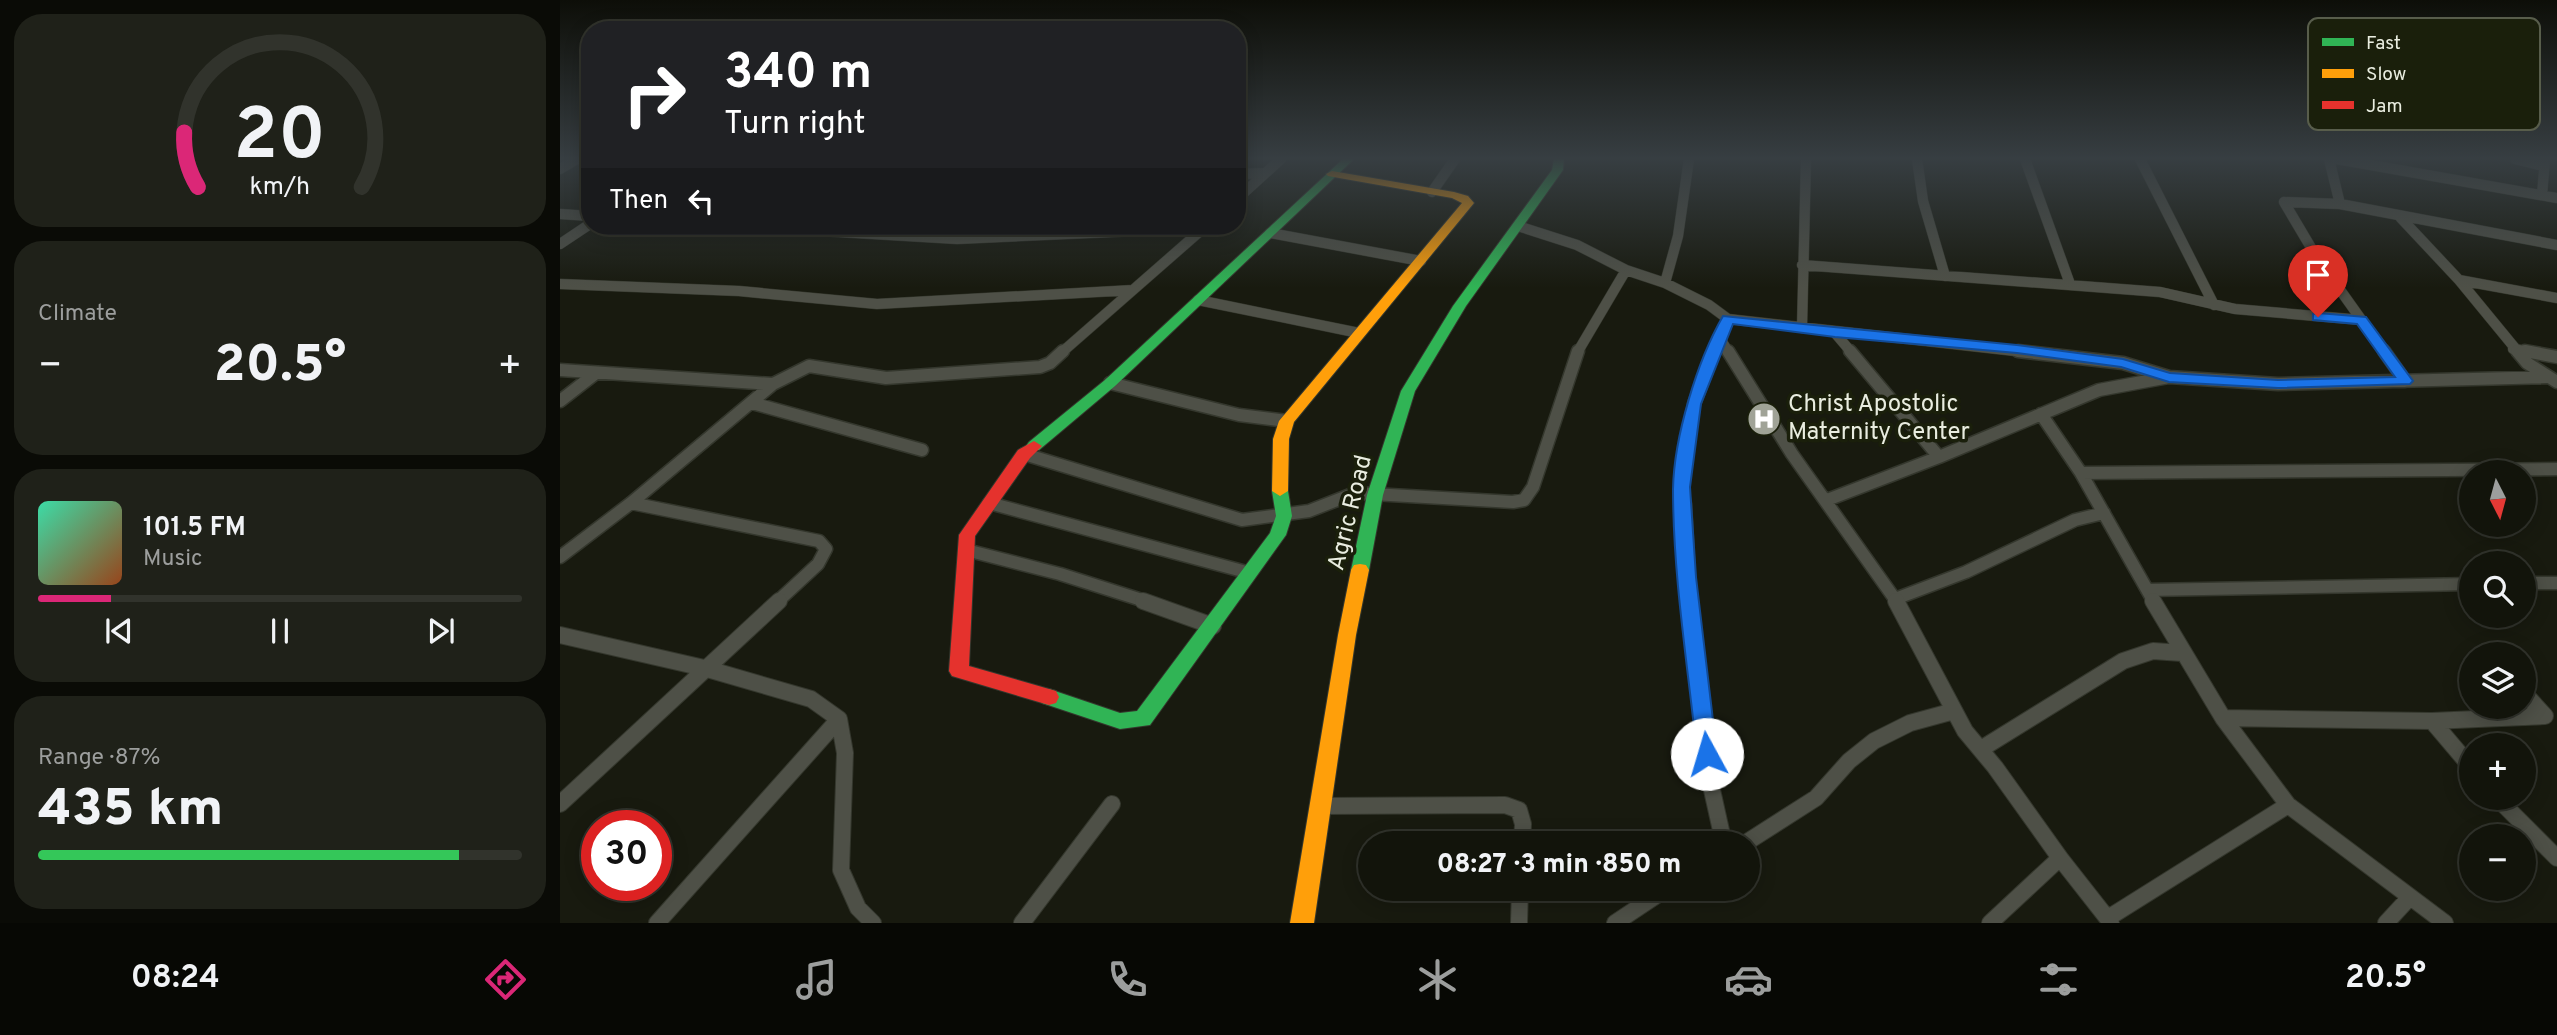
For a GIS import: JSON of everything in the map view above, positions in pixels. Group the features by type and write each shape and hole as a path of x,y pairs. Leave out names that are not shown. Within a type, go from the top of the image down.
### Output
{"street":[{"path":"1302,202 1110,383 1024,454 967,535 959,671 1099,712 1120,721 1143,719 1278,535 1284,516 1280,499 1281,439 1287,421 1467,202"},
{"name":"Agric Road","path":"1302,923 1347,635 1375,495 1415,377 1460,306 1535,202"},
{"path":"1665,284 1678,236 1683,202"},
{"path":"1802,328 1804,202"},
{"path":"1923,202 1945,276"},
{"path":"2041,202 2070,284"},
{"path":"2162,202 2214,305"},
{"path":"2284,202 2316,256 2405,381"},
{"path":"2286,202 2340,204 2557,245"},
{"path":"560,214 581,215"},
{"path":"2399,216 2459,280 2513,349 2527,363 2552,380"},
{"path":"1518,226 1577,246 1626,270 1665,284 1709,305 1728,319 1835,333 2017,349 2123,363 2169,377 2278,384 2552,380"},
{"path":"560,244 581,230"},
{"path":"1270,233 1421,261"},
{"path":"890,235 957,239 1040,235"},
{"path":"560,557 631,503 772,384 809,366 817,365 886,378 1040,367 1050,363 1196,235"},
{"path":"1802,265 2160,292 2245,311 2362,320"},
{"path":"1024,454 1104,481 1242,520 1309,511 1355,493 1513,502 1524,500 1533,487 1575,356 1626,270"},
{"path":"2459,280 2557,298"},
{"path":"560,284 739,291 877,304 1133,290"},
{"path":"1198,300 1359,333"},
{"path":"1721,831 1710,781 1687,577 1681,487 1693,404 1728,319"},
{"path":"1835,333 1939,457"},
{"path":"1719,337 1792,454 1895,599 1965,731 2109,921 2288,805"},
{"path":"2513,349 2557,357"},
{"path":"560,370 772,384"},
{"path":"560,401 596,373"},
{"path":"1827,500 1939,457 2099,390 2169,377"},
{"path":"1110,383 1239,415 1287,421"},
{"path":"752,403 800,414 840,429 922,450"},
{"path":"2041,414 2081,473 2182,653 2223,718 2288,805 2445,923"},
{"path":"2081,473 2557,469"},
{"path":"560,804 818,564 826,549 819,541 631,503"},
{"path":"989,503 1250,573"},
{"path":"1895,599 1966,572 2075,520 2104,513"},
{"path":"966,550 1010,559 1121,592 1213,626"},
{"path":"2536,583 2557,583"},
{"path":"2147,590 2459,584"},
{"path":"560,635 704,668 811,699 839,719 845,753 841,870 858,908 873,923"},
{"path":"1981,749 2123,661 2153,651 2182,653"},
{"path":"2536,703 2551,716"},
{"path":"1760,834 1827,789 1846,764 1872,741 1903,724 1954,711"},
{"path":"2223,718 2432,721 2551,716"},
{"path":"657,923 839,719"},
{"path":"2432,721 2459,753"},
{"path":"1022,923 1111,804"},
{"path":"1320,806 1505,805 1519,810 1523,831"},
{"path":"2509,810 2557,858"},
{"path":"1990,923 2060,858"},
{"path":"2386,923 2410,897"},
{"path":"1519,923 1520,901"},
{"path":"1615,923 1648,901"}],"traffic: fast":[{"path":"1034,446 1110,383 1303,202"},
{"path":"1360,570 1375,495 1408,391 1460,306 1534,202"},
{"path":"1049,697 1120,721 1143,719 1278,535 1284,516 1280,491"}],"traffic: slow":[{"path":"1280,491 1281,439 1287,421 1467,202"},
{"path":"1302,923 1347,635 1360,570"}],"traffic: jam":[{"path":"1034,446 1024,454 967,535 959,671 1049,697"}],"place":[{"name":"Christ Apostolic Maternity Center","path":"1764,419"}],"route":[{"path":"1707,754 1687,577 1685,505 1681,487 1696,393 1728,319 1835,333 2017,349 2123,363 2169,377 2278,384 2405,381 2362,320 2318,317"}]}
